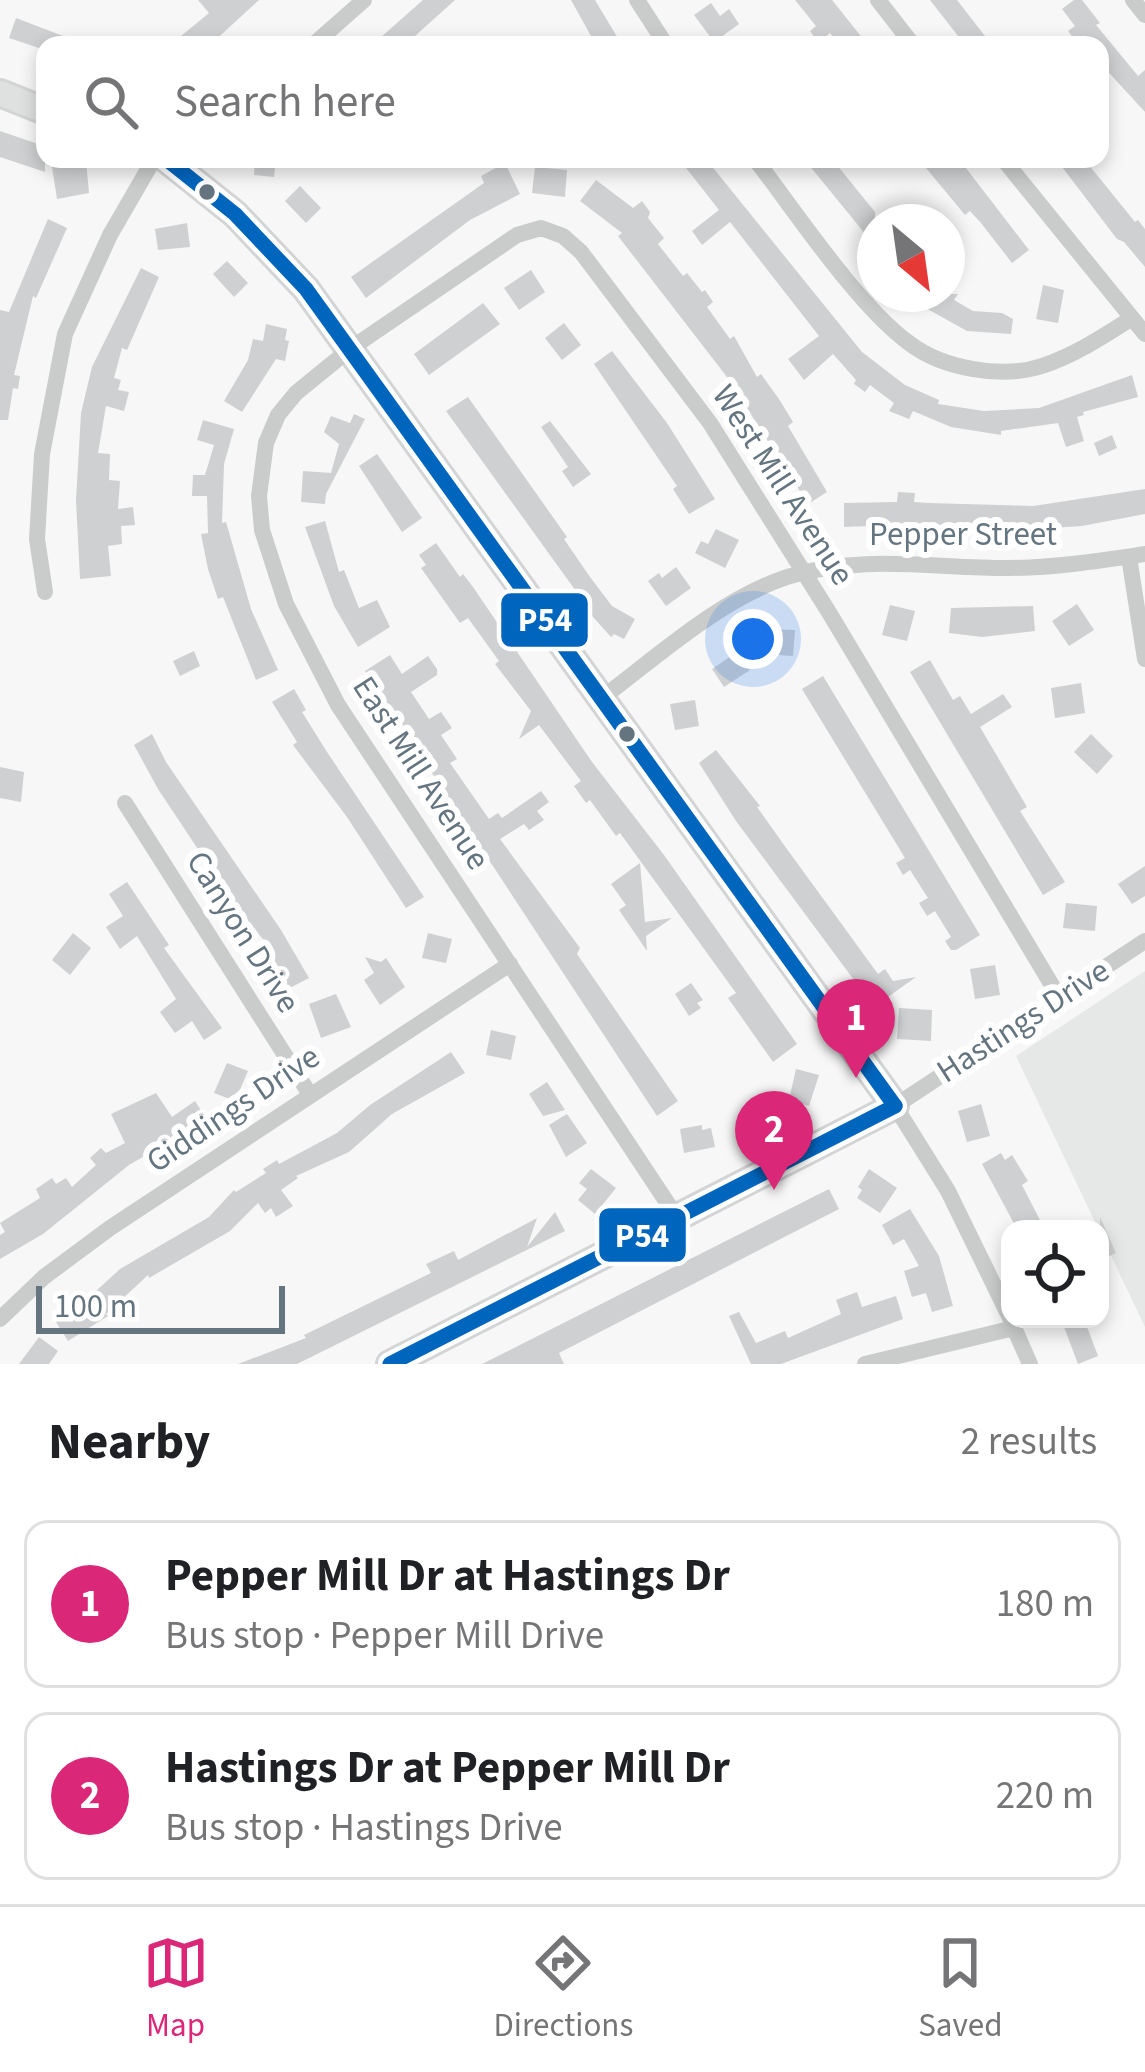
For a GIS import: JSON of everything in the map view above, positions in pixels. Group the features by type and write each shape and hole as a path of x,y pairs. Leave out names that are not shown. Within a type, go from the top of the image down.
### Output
{"street":[{"path":"323,36 364,0"},
{"path":"637,0 660,36"},
{"path":"878,0 906,36"},
{"path":"1133,0 1145,15"},
{"path":"0,93 36,107"},
{"path":"45,592 38,539 42,454 65,334 110,235 149,168"},
{"path":"184,168 281,260 602,698 895,1106 947,1191 1001,1300"},
{"path":"761,168 873,309 899,335 933,357 983,369 1027,369 1062,358 1132,318"},
{"path":"1011,168 1145,334"},
{"name":"West Mill Avenue","path":"350,349 517,236 536,228 563,236 581,252 682,382 1060,997"},
{"name":"East Mill Avenue","path":"350,349 296,393 272,428 259,496 268,552 286,604 338,705 676,1216"},
{"path":"1137,555 1145,659"},
{"name":"Pepper Street","path":"602,698 722,612 775,582 803,573 855,564 1011,568 1137,555"},
{"name":"Canyon Drive","path":"125,803 309,1093"},
{"name":"Hastings Drive","path":"390,1364 895,1106 1145,940"},
{"name":"Giddings Drive","path":"0,1318 69,1257 309,1093 511,964"},
{"path":"865,1364 1001,1325"},
{"path":"1015,1328 1030,1364"}],"shaded area":[{"path":"1145,971 1145,1327 1109,1251 1109,1220 1094,1220 1016,1056"}],"building":[{"path":"198,0 259,0 220,36 181,36 209,13"},
{"path":"423,0 455,0 415,36 382,36"},
{"path":"571,0 595,0 617,36 591,36"},
{"path":"795,0 832,0 861,36 814,36 810,31 816,26"},
{"path":"930,0 957,0 985,36 958,36"},
{"path":"1082,0 1105,36 1072,36 1068,31 1075,26 1062,9"},
{"path":"711,3 720,16 729,9 739,24 722,36 710,36 694,15"},
{"path":"16,18 63,36 36,36 36,47 9,38"},
{"path":"1109,41 1138,76 1145,70 1145,112 1109,73"},
{"path":"0,131 36,143 36,168 45,168 45,172 0,157"},
{"path":"52,168 87,168 89,193 57,199"},
{"path":"254,168 275,168 274,177 254,175"},
{"path":"507,168 520,194 470,220 366,298 351,277 484,183 481,176"},
{"path":"535,168 567,170 565,197 532,193"},
{"path":"686,168 713,168 862,352 905,385 939,400 938,404 984,411 1039,408 1132,375 1138,397 1083,412 1077,417 1084,441 1066,447 1058,423 1001,431 1001,435 951,427 913,411 909,419 889,411 894,403 870,385 865,392 854,384 856,380 833,354 804,380 788,359 819,336 730,222 702,245 692,231 719,210"},
{"path":"811,168 839,168 869,204 857,204 857,224"},
{"path":"926,168 966,168 1029,250 1012,263 970,211 965,215 965,204 956,204"},
{"path":"1063,168 1091,168 1138,220 1145,229 1145,267 1117,239"},
{"path":"596,180 633,208 642,201 664,238 658,244 683,276 687,273 705,290 713,302 707,307 730,339 734,336 757,377 761,374 793,422 788,426 827,492 808,504 727,377 618,236 622,233 580,201"},
{"path":"300,186 321,208 306,223 285,201"},
{"path":"48,219 67,228 36,298 33,296 14,375 20,376 18,389 13,388 8,420 0,420 0,310 9,312"},
{"path":"187,223 190,247 158,250 155,229"},
{"path":"227,261 248,283 234,297 213,274"},
{"path":"141,268 159,277 127,350 122,348 114,378 121,380 118,390 129,392 124,411 106,406 98,453 110,454 109,480 120,481 118,509 133,507 135,525 121,526 122,544 108,546 111,576 80,579 76,500 81,413 92,367"},
{"path":"531,270 545,292 519,310 504,288"},
{"path":"1043,285 1064,290 1058,323 1036,319"},
{"path":"483,303 500,324 429,375 414,354"},
{"path":"965,306 1013,319 1011,334 967,331 933,312 965,312"},
{"path":"564,323 581,345 562,360 545,338"},
{"path":"266,324 287,329 285,361 276,359 242,412 224,401 248,360 253,339 263,341"},
{"path":"612,351 667,423 715,499 689,514 673,489 677,486 594,364"},
{"path":"468,397 590,577 612,606 635,619 624,639 611,637 584,607 446,411"},
{"path":"354,414 365,419 325,504 301,502 303,471 331,473 339,444 324,432 331,416 350,423"},
{"path":"203,420 234,429 224,464 222,523 226,522 251,609 278,670 256,680 208,569 201,534 208,533 207,496 192,496 193,475 205,475 214,445 197,440"},
{"path":"550,421 591,474 573,487 562,471 568,467 541,427"},
{"path":"1112,435 1117,448 1099,456 1094,443"},
{"path":"377,454 422,518 402,532 359,466"},
{"path":"1145,489 1145,514 1082,526 989,532 897,525 844,527 844,503 897,502 898,492 915,493 914,502 1033,506"},
{"path":"325,521 339,572 344,570 359,608 377,600 390,627 358,647 334,606 305,527"},
{"path":"716,529 739,540 725,568 695,553 701,541 708,544"},
{"path":"436,543 473,587 592,762 797,1044 773,1062 728,998 736,993 620,833 616,836 590,800 586,803 574,786 581,781 539,725 519,739 531,711 468,618 460,623 421,568 426,565 419,555"},
{"path":"676,567 691,588 666,606 648,581"},
{"path":"1077,604 1094,630 1069,646 1052,621"},
{"path":"890,605 915,611 907,641 882,635"},
{"path":"1033,606 1035,631 982,637 949,633 951,608"},
{"path":"764,629 795,630 793,656 763,654"},
{"path":"194,651 200,666 180,676 173,661"},
{"path":"737,652 750,670 724,687 712,669"},
{"path":"390,655 402,674 428,656 437,669 437,675 411,692 429,719 441,712 452,728 441,735 457,759 450,763 489,819 498,813 502,818 541,791 549,802 537,811 544,820 529,830 524,824 500,839 580,948 577,954 678,1101 657,1116 365,671"},
{"path":"930,660 953,700 960,696 971,714 1003,694 1012,707 980,727 1027,807 1020,811 1065,882 1043,895 910,672"},
{"path":"823,676 980,935 956,950 945,941 951,937 935,911 927,916 919,903 928,898 910,870 903,875 896,863 905,858 802,689"},
{"path":"1081,683 1085,713 1055,718 1051,688"},
{"path":"294,689 327,752 424,897 406,908 293,745 297,742 272,702"},
{"path":"695,700 699,726 675,730 670,704"},
{"path":"152,734 309,978 288,989 266,943 158,789 134,745"},
{"path":"1091,734 1113,756 1097,774 1074,752"},
{"path":"716,750 878,974 885,969 893,981 916,977 874,1007 736,821 699,763"},
{"path":"0,767 24,772 21,802 0,798"},
{"path":"640,863 645,922 672,918 646,936 647,951 619,910 626,905 611,884"},
{"path":"1145,866 1145,896 1132,904 1118,884"},
{"path":"127,882 169,945 164,948 222,1028 204,1040 192,1021 175,1033 160,1012 176,999 137,936 120,949 106,927 123,916 109,894"},
{"path":"1066,903 1097,906 1095,931 1063,928"},
{"path":"73,933 91,948 70,975 52,960"},
{"path":"428,933 452,939 446,963 422,958"},
{"path":"365,957 381,962 386,958 405,987 380,1005 364,980 374,973"},
{"path":"995,965 1000,995 975,999 970,969"},
{"path":"691,983 703,1000 697,1003 701,1008 689,1016 675,994"},
{"path":"336,994 351,1027 321,1038 309,1004"},
{"path":"899,1008 932,1010 931,1041 897,1039"},
{"path":"491,1030 516,1036 511,1060 486,1055"},
{"path":"451,1052 465,1073 392,1114 349,1152 296,1176 281,1190 293,1206 276,1217 271,1208 265,1213 258,1203 230,1231 148,1275 108,1316 68,1341 56,1322 100,1295 96,1291 120,1269 209,1217 234,1190 266,1173 263,1169 337,1133 370,1105"},
{"path":"227,1063 248,1071 235,1101 214,1093"},
{"path":"796,1069 819,1075 809,1106 794,1102 801,1115 783,1125"},
{"path":"547,1082 565,1110 543,1116 529,1094"},
{"path":"156,1093 172,1117 195,1101 207,1120 129,1165 43,1234 0,1259 0,1235 5,1232 0,1223 40,1198 36,1189 52,1178 56,1184 66,1178 72,1187 96,1165 90,1158 101,1148 106,1153 125,1143 111,1114"},
{"path":"766,1102 777,1125 749,1138 740,1118"},
{"path":"981,1104 990,1136 967,1142 958,1111"},
{"path":"567,1114 587,1143 566,1157 549,1125"},
{"path":"702,1125 702,1130 711,1128 715,1147 684,1153 680,1129"},
{"path":"1001,1153 1005,1160 1012,1155 1028,1181 1022,1185 1040,1220 1012,1220 982,1164"},
{"path":"591,1169 616,1188 595,1214 578,1200 587,1189 579,1183"},
{"path":"869,1169 897,1188 880,1213 857,1198"},
{"path":"829,1189 839,1209 559,1353 564,1364 482,1364"},
{"path":"910,1209 939,1256 953,1306 932,1312 926,1293 912,1297 904,1271 919,1266 904,1239 893,1245 882,1225"},
{"path":"555,1212 565,1231 297,1364 238,1364 306,1338 304,1335 431,1273 426,1264 454,1251 458,1260 537,1218 527,1247"},
{"path":"857,1292 862,1307 896,1296 903,1319 781,1364 751,1364 729,1316 739,1312 756,1343 785,1331 788,1338 841,1314 836,1300"},
{"path":"1064,1328 1087,1328 1098,1356 1078,1364"},
{"path":"39,1337 58,1351 49,1364 19,1364"}],"transit line":[{"name":"P54","path":"177,168 235,214 306,289 895,1106"},
{"name":"P54","path":"390,1364 895,1106"}],"place":[{"name":"Pepper Mill Dr at Hastings Dr","path":"856,1078"},
{"name":"Hastings Dr at Pepper Mill Dr","path":"774,1190"}]}
